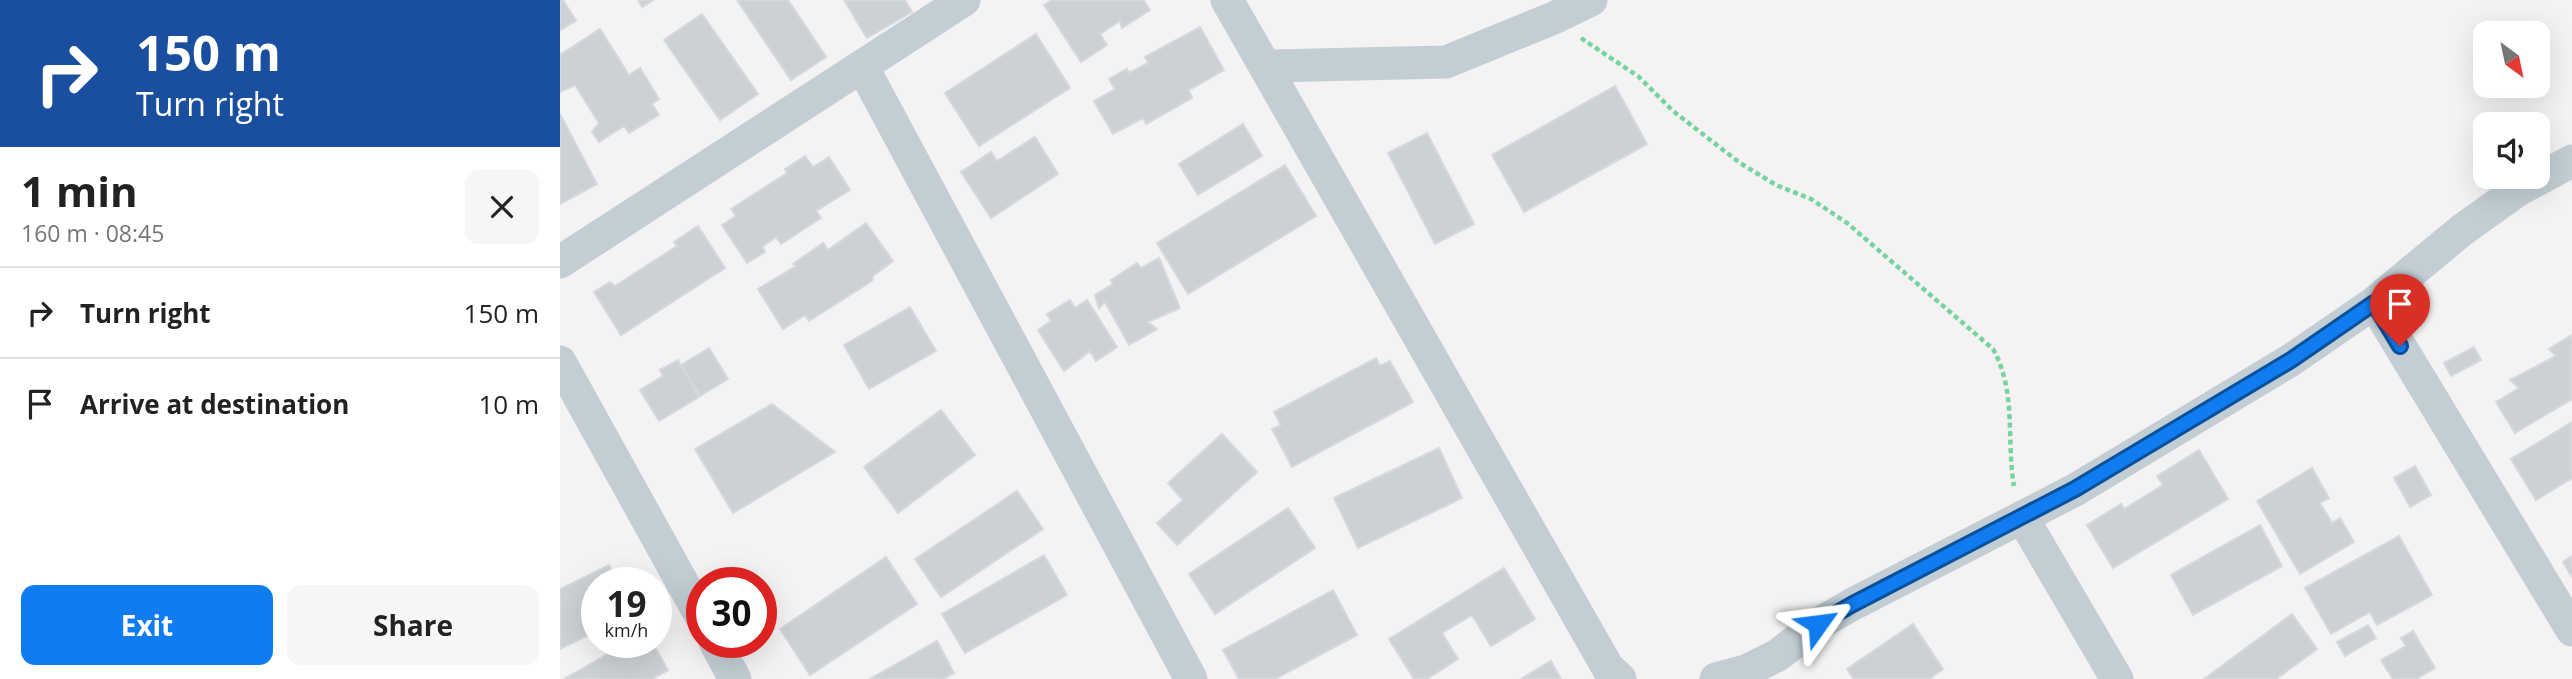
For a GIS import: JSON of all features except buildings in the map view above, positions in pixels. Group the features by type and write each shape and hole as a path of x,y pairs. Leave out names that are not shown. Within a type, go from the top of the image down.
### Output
{"street":[{"path":"560,262 964,0"},
{"path":"1227,0 1601,656 1608,668 1620,679"},
{"path":"1265,65 1446,62 1591,0"},
{"path":"862,66 1191,679"},
{"path":"1716,679 1746,671 1778,655 1818,624 2075,489 2291,360 2374,303 2462,230 2518,190 2572,161"},
{"path":"2374,303 2572,630"},
{"path":"560,362 686,589"},
{"path":"2022,517 2117,679"},
{"path":"724,658 735,679"}],"path":[{"path":"1556,17 1585,42 1639,77 1674,111 1740,163 1776,185 1811,199 1847,223 1993,349 2005,376 2012,430 2013,483 2022,517"}],"route":[{"path":"1818,624 2075,489 2291,360 2374,303 2400,346"}]}
